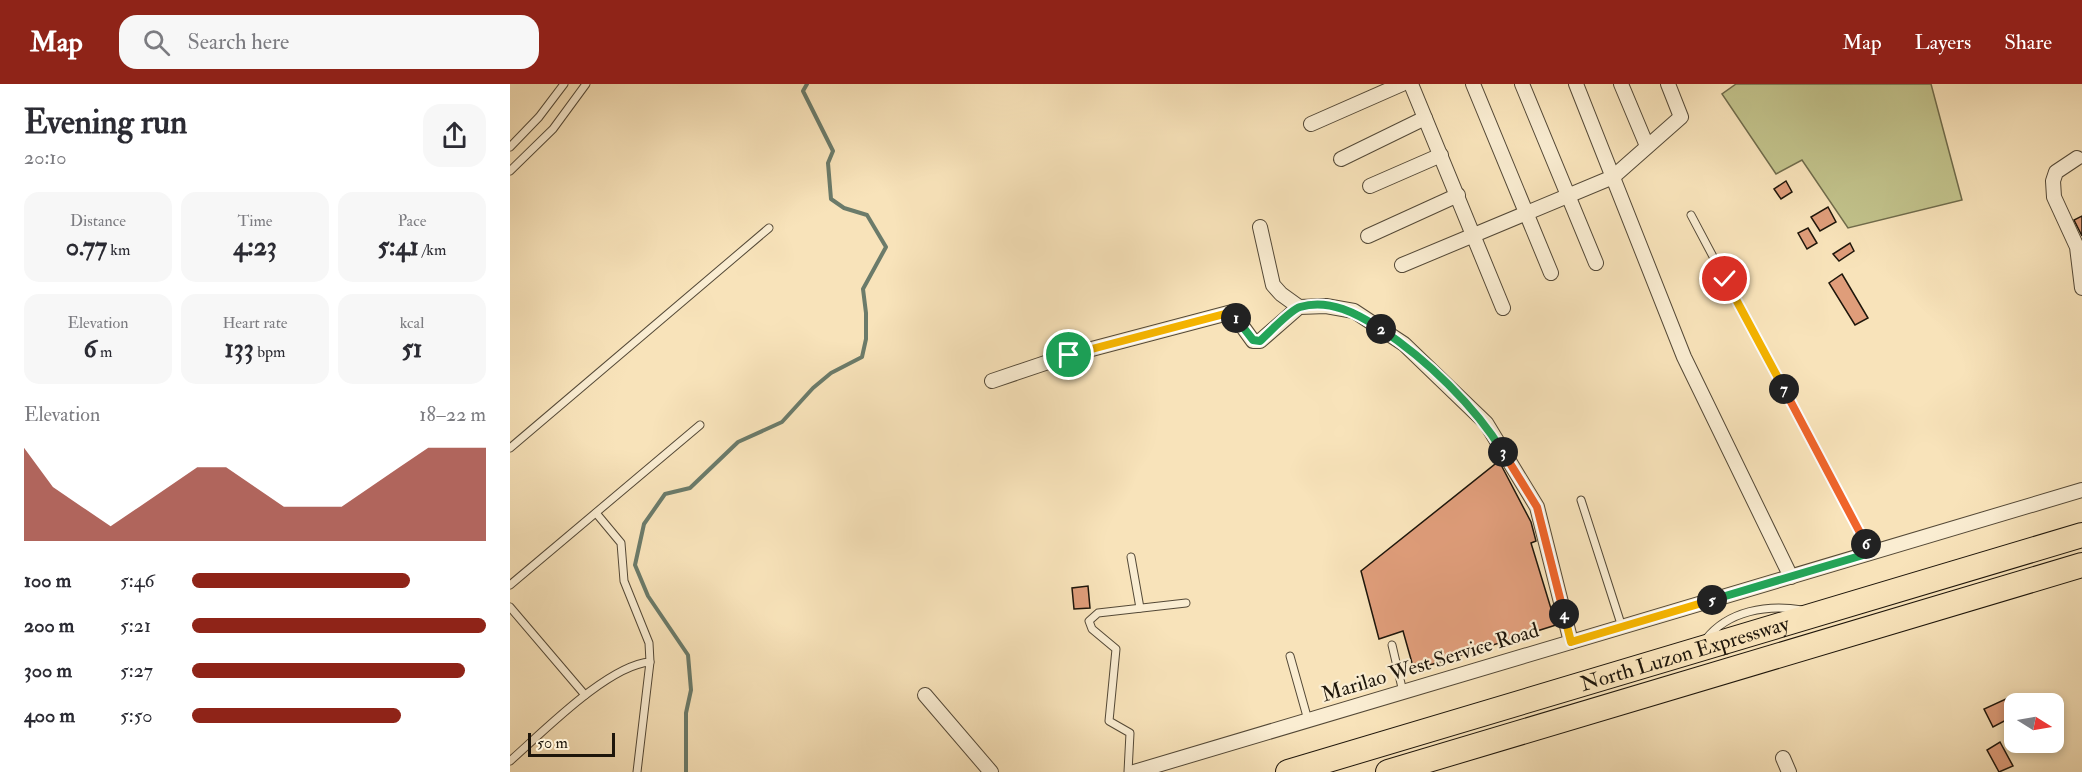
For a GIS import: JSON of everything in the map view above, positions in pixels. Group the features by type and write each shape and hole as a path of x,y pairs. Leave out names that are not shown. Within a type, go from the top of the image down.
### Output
{"highway":[{"name":"North Luzon Expressway","path":"1288,772 2082,535"},
{"name":"North Luzon Expressway","path":"1388,772 2082,565"}],"street":[{"path":"1311,124 1402,84"},
{"path":"1411,84 1503,308"},
{"path":"1473,84 1551,273"},
{"path":"1522,84 1596,263"},
{"path":"1576,84 1684,357 1791,577"},
{"path":"1621,84 1647,146"},
{"path":"1402,265 1613,177 1681,117 1668,84"},
{"path":"1341,159 1425,118"},
{"path":"1370,186 1441,155"},
{"path":"2077,158 2056,172 2053,181 2054,197 2077,247 2082,288"},
{"path":"1368,236 1458,195"},
{"path":"1260,227 1274,285 1281,294 1299,307 1326,306 1354,311 1404,344 1486,423 1537,507 1571,642"},
{"path":"992,381 1069,355 1232,312 1253,340 1260,341 1299,307"},
{"name":"Marilao West Service Road","path":"1134,772 2082,490"},
{"path":"925,695 991,772"},
{"path":"1783,758 1789,772"}],"lane":[{"path":"510,147 539,117 564,84"},
{"path":"510,171 553,129 586,84"},
{"path":"1691,215 1870,553"},
{"path":"510,448 769,228"},
{"path":"510,585 700,426"},
{"path":"1581,500 1622,627"},
{"path":"596,513 621,543 624,555 624,581 648,637 650,662 637,772"},
{"path":"1131,557 1140,608"},
{"path":"1128,772 1130,734 1109,721 1116,649 1092,629 1089,621 1098,613 1186,603"},
{"path":"510,607 585,695"},
{"path":"1392,645 1403,692"},
{"path":"1290,656 1308,720"},
{"path":"510,761 585,695 627,668 650,662"}],"green space":[{"path":"1736,84 1931,84 1962,200 1848,228 1802,160 1776,174 1722,94"}],"building":[{"path":"1786,181 1792,192 1781,199 1774,189"},
{"path":"1828,207 1836,222 1820,231 1811,217"},
{"path":"2082,216 2082,236 2074,220"},
{"path":"1808,228 1817,243 1807,249 1798,233"},
{"path":"1850,243 1854,251 1839,261 1833,254"},
{"path":"1842,274 1868,318 1855,325 1829,283"},
{"path":"1499,461 1531,522 1536,541 1531,543 1556,625 1414,670 1403,631 1379,639 1361,571"},
{"path":"1088,586 1090,608 1074,609 1072,588"},
{"path":"2004,700 2004,721 1993,727 1984,709"},
{"path":"2000,742 2013,766 1999,772 1987,750"}],"waterway":[{"path":"686,772 686,713 691,690 688,655 648,596 635,565 644,524 665,494 690,488 738,442 782,422 813,388 831,373 862,357 866,339 863,289 886,247 867,215 844,208 831,199 828,163 833,151 803,91 807,84"}],"route":[{"path":"1069,355 1232,312 1253,340 1260,341 1299,307 1326,306 1354,311 1404,344 1486,423 1537,507 1571,642 1870,553 1725,279"}]}
